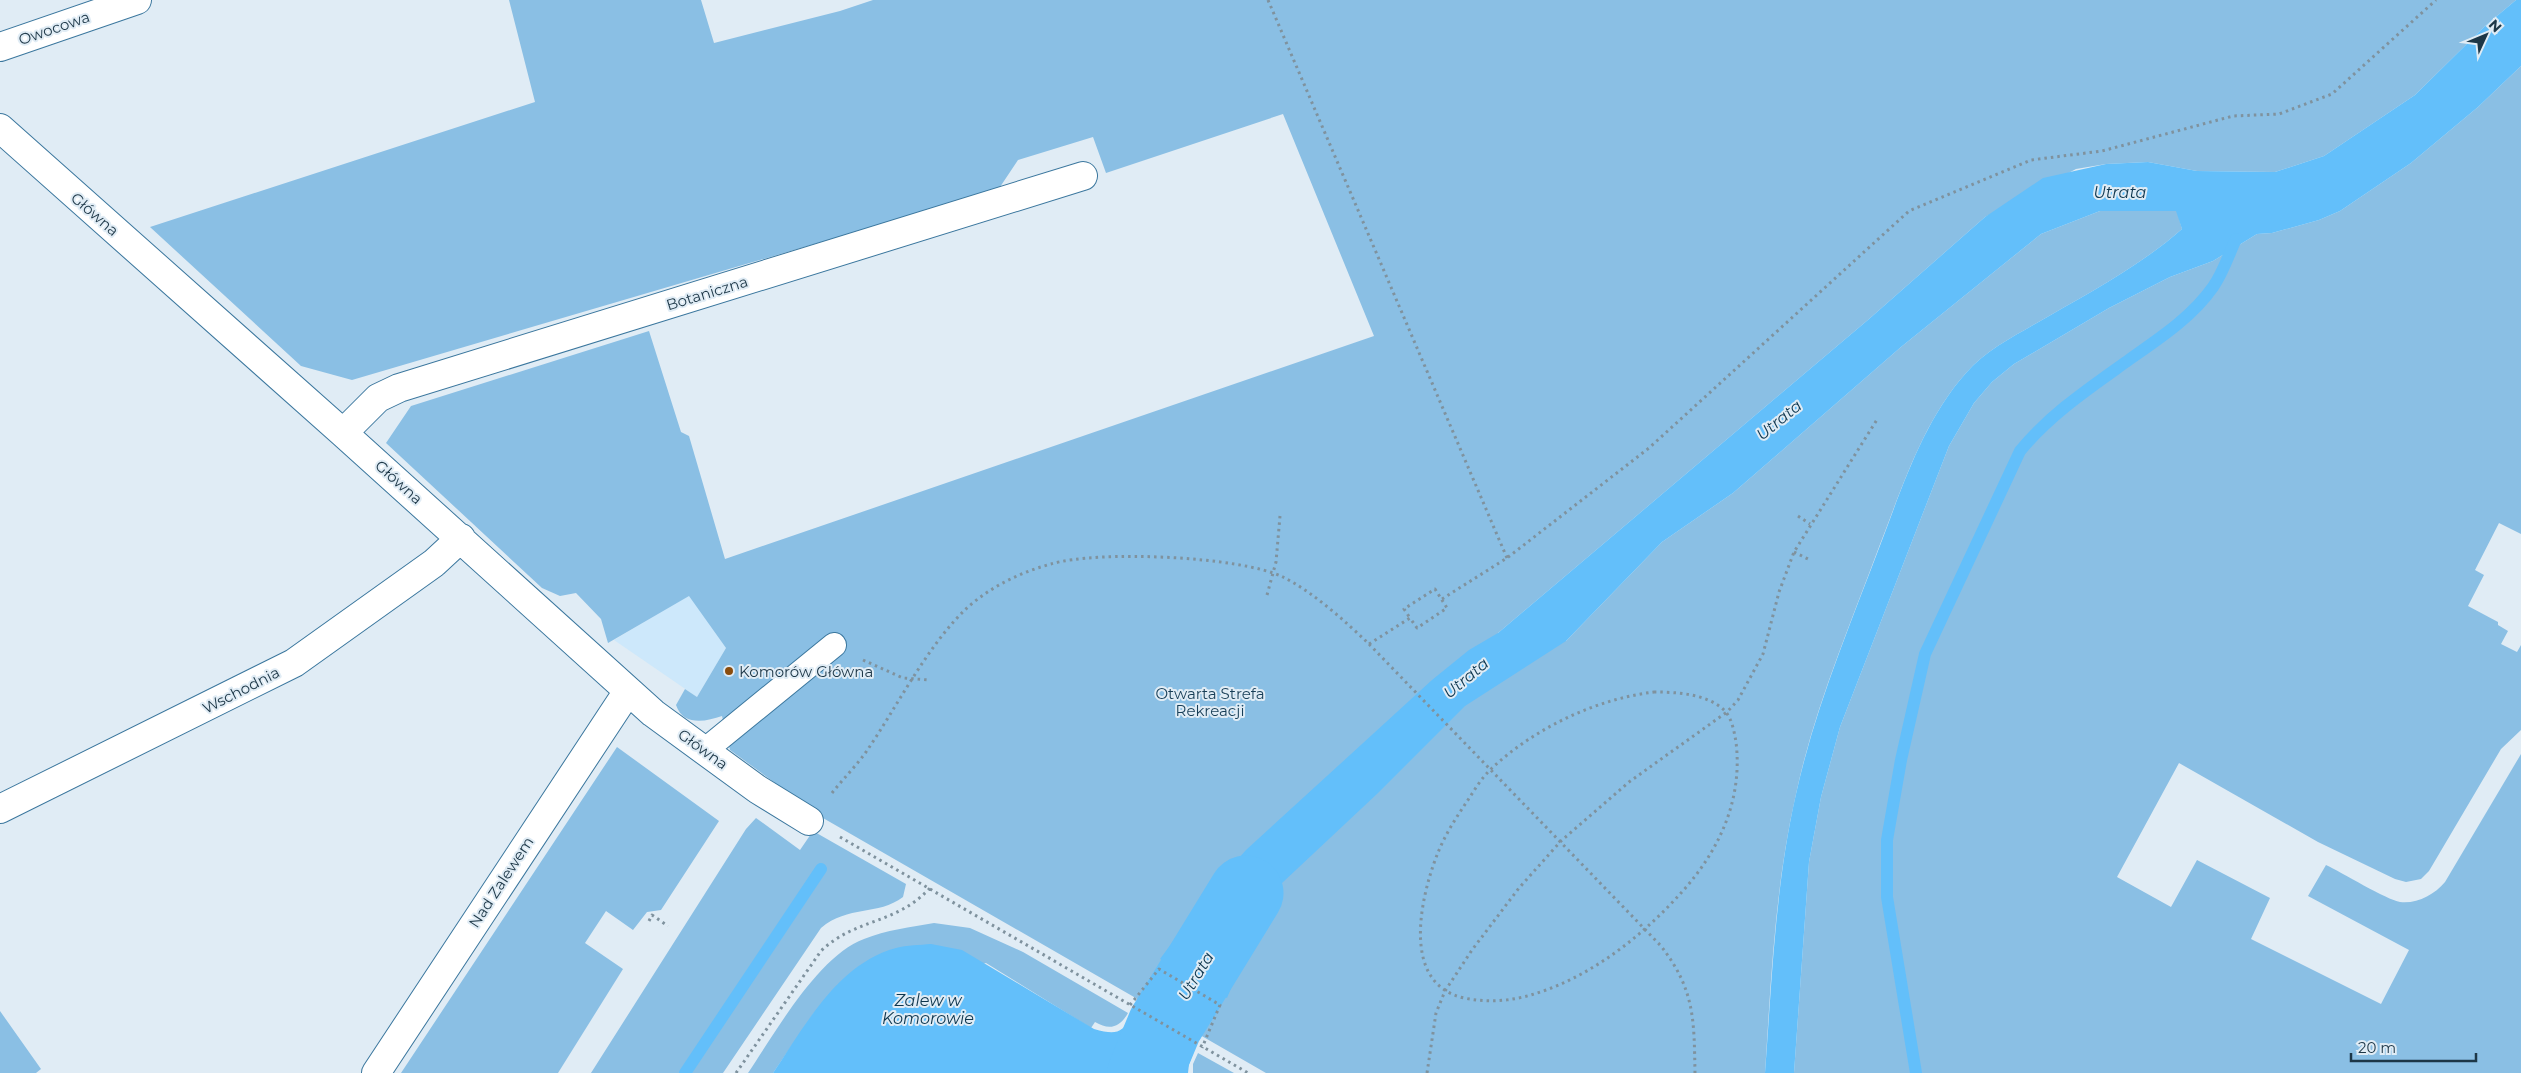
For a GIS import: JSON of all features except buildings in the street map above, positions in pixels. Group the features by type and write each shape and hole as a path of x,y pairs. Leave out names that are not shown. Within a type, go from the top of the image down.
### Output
{"street":[{"name":"Owocowa","path":"0,47 137,0"},
{"name":"Główna","path":"0,128 461,538 653,713 757,789 809,821"},
{"name":"Botaniczna","path":"343,433 378,398 399,388 1083,176"},
{"name":"Wschodnia","path":"0,809 294,663 434,563 461,538"},
{"name":"Nad Zalewem","path":"376,1073 628,691"}],"lane":[{"path":"704,751 834,645"}],"path":[{"path":"1268,0 1507,558"},
{"path":"1442,599 1507,558 1649,448 1909,211 2031,160 2102,151 2233,116 2279,114 2332,94 2436,0"},
{"path":"1427,1073 1436,1013 1445,991 1501,911 1561,841 1629,782 1726,712 1738,700 1763,654 1779,592 1794,552 1878,418"},
{"path":"1267,595 1274,573 1280,516"},
{"path":"1798,516 1810,524"},
{"path":"1794,552 1808,559"},
{"path":"1248,1073 1202,1048 930,888 809,821 865,754 912,679 946,632 973,604 1006,581 1053,563 1096,558 1173,558 1231,564 1274,573 1296,585 1349,625 1411,686 1645,929 1673,962 1686,985 1694,1027 1695,1073"},
{"path":"1435,589 1447,608 1417,628 1410,618 1404,609 1435,589"},
{"path":"1369,644 1410,618"},
{"path":"834,645 859,658 912,679 930,680"},
{"path":"1673,692 1688,694 1716,704 1726,712 1735,734 1738,772 1735,795 1727,818 1714,846 1698,872 1680,894 1645,929 1595,966 1553,987 1528,996 1505,1000 1480,1001 1445,991 1432,978 1421,949 1419,937 1424,898 1443,842 1481,780 1491,769 1532,736 1551,726 1594,707 1635,694 1673,692"},
{"path":"736,1073 821,951 831,941 846,932 896,915 915,904 930,888"},
{"path":"649,921 652,915 668,926"},
{"path":"1130,1005 1159,969 1220,1005 1202,1048"}],"shaded area":[{"path":"689,595 726,648 697,697 614,640"}],"green space":[{"name":"Otwarta Strefa Rekreacji","path":"509,0 701,0 714,43 840,11 873,0 2516,0 2485,26 2415,95 2324,156 2275,172 2197,171 2148,162 2106,164 2076,169 1985,217 1869,319 1498,633 1566,641 1662,542 1733,493 1901,347 2041,234 2100,211 2177,211 2182,229 2148,256 2111,280 2008,340 1973,365 1937,412 1915,456 1844,638 1822,700 1796,794 1783,863 1779,898 1765,1073 1266,1073 823,818 730,750 722,716 709,720 695,721 679,712 676,705 685,689 697,697 726,648 689,596 608,643 601,619 576,593 560,596 542,588 386,443 411,406 649,331 681,432 689,436 725,559 1374,336 1283,114 1106,173 1093,137 1018,160 998,190 352,380 301,366 150,227 535,102"},
{"path":"2521,66 2521,534 2499,523 2475,570 2484,575 2468,606 2498,622 2498,625 2508,631 2501,644 2517,652 2521,645 2521,730 2501,749 2429,871 2421,879 2406,882 2395,879 2318,842 2179,763 2117,877 2171,907 2197,860 2270,898 2251,939 2381,1004 2409,950 2308,896 2326,865 2400,902 2413,902 2425,898 2436,891 2445,882 2521,754 2521,1073 1794,1073 1809,862 1821,797 1840,727 1949,446 1974,403 1992,382 2014,364 2109,308 2170,277 2213,261 2257,234 2272,233 2319,220 2340,211 2411,163 2478,107"},
{"path":"617,747 719,821 661,910 647,912 633,930 606,911 585,943 623,969 558,1073 401,1073"},
{"path":"756,818 800,850 813,831 906,884 903,897 883,907 842,916 821,928 723,1073 591,1073 746,829"},
{"path":"934,923 970,928 1023,952 1128,1013 1122,1022 1114,1026 1100,1025 1095,1022 1091,1028 986,963 814,1013 773,1073 748,1073 799,997 830,961 847,948 864,939 881,933"},
{"path":"0,1011 41,1069 36,1073 0,1073"},
{"path":"1198,1053 1234,1073 1193,1073 1193,1064"}],"water":[{"path":"2516,0 2521,0 2521,66 2478,107 2411,163 2340,211 2319,220 2272,233 2257,234 2213,261 2170,277 2109,308 2014,364 1992,382 1974,403 1949,446 1840,727 1821,797 1809,862 1794,1073 1765,1073 1775,933 1789,829 1804,762 1823,698 1845,636 1916,454 1938,411 1951,391 1973,365 2017,334 2111,280 2148,256 2182,229 2176,211 2100,211 2041,234 1901,347 1733,493 1662,542 1566,641 1465,706 1378,793 1281,884 1267,905 1227,998 1219,993 1217,997 1167,967 1169,963 1160,959 1215,885 1246,850 1432,680 1469,650 1498,633 1869,319 1985,217 2043,178 2106,164 2148,162 2197,171 2275,172 2324,156 2415,95 2485,26"},
{"name":"Zalew w Komorowie","path":"931,944 962,950 1094,1029 1117,1032 1134,1016 1194,1051 1188,1073 773,1073 824,999 856,968 875,956 896,948"},
{"path":"1161,976 1213,1007 1200,1039 1140,1004"}],"waterway":[{"path":"1916,1073 1887,897 1887,840 1901,760 1925,654 2020,451 2058,413 2164,335 2195,308 2217,282 2236,239"},
{"path":"685,1073 821,869"},
{"name":"Utrata","path":"1145,1073 1165,1025 1246,893"}],"place":[{"name":"Komorów Główna","path":"729,671"}]}
